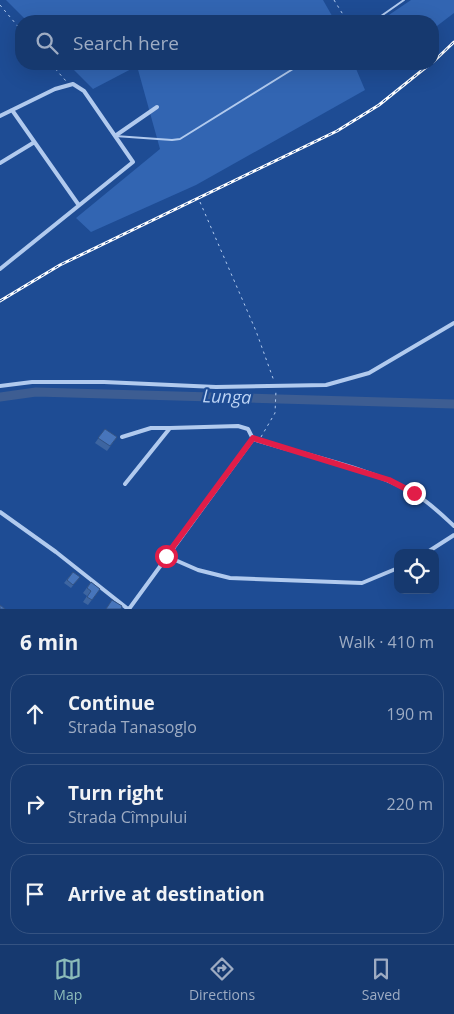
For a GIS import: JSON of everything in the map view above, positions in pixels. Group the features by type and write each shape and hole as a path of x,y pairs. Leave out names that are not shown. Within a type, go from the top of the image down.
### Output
{"street":[{"path":"0,116 68,84 78,86 84,91 133,162 0,268"},
{"path":"115,136 157,107"},
{"path":"12,110 33,143 78,204"},
{"path":"0,164 33,143"},
{"path":"0,386 32,382 104,382 276,389 326,385 369,373 454,323"},
{"path":"122,437 151,428 238,426 248,429 253,438 389,480 414,493 435,508 454,526"},
{"path":"125,484 170,428"},
{"path":"0,512 56,552 128,609 253,438"},
{"path":"432,549 454,535"},
{"path":"166,556 198,570 230,578 362,583 394,570"}],"lane":[{"path":"383,15 404,0"},
{"path":"115,136 180,139 291,70"}],"path":[{"path":"334,0 343,15"},
{"path":"0,5 15,23"},
{"path":"56,70 68,84"},
{"path":"200,202 256,331 276,389 275,413 259,440"}],"shaded area":[{"path":"6,0 323,0 332,15 21,15"},
{"path":"411,0 454,0 454,13 439,24 439,15 389,15"},
{"path":"74,70 129,70 93,89"},
{"path":"138,70 357,70 365,90 196,185 91,232 76,218 160,149"}],"building":[{"path":"105,429 117,437 110,446 98,438"},
{"path":"73,572 80,577 73,585 67,580"},
{"path":"91,582 100,589 92,600 87,597 91,591 87,588"},
{"path":"112,600 122,606 121,609 106,609"}],"waterway":[{"name":"Lunga","path":"0,397 36,392 454,404"}],"railway":[{"path":"439,56 454,42"},
{"path":"0,301 60,265 337,131 379,105 423,70"}],"route":[{"path":"166,556 253,438 389,480 414,493"}]}
